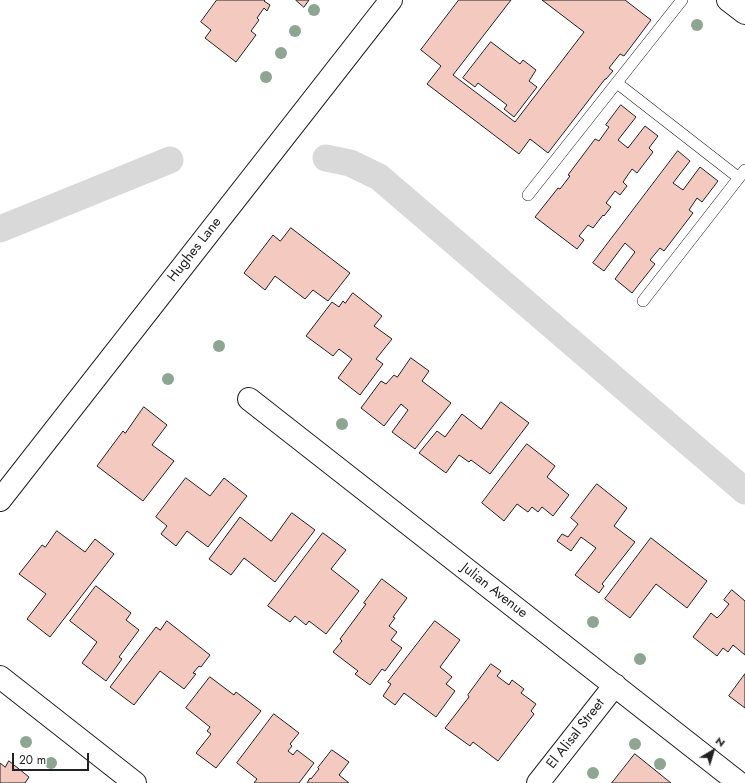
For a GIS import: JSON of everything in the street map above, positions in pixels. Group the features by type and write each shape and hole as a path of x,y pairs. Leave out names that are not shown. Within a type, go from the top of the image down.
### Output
{"street":[{"name":"Hughes Lane","path":"0,500 391,0"},
{"path":"728,0 745,13"},
{"name":"Julian Avenue","path":"249,399 739,783"},
{"path":"0,677 135,783"},
{"name":"El Alisal Street","path":"538,783 615,685"}],"lane":[{"path":"528,195 682,0"},
{"path":"617,83 742,174 643,300"}],"building":[{"path":"217,0 265,0 264,1 270,5 267,11 264,8 257,18 259,20 251,31 256,35 236,62 205,38 211,30 201,22"},
{"path":"296,0 309,0 304,7"},
{"path":"459,0 511,0 453,75 515,122 584,32 542,0 625,0 651,20 624,56 620,54 609,68 613,71 605,79 548,153 530,139 519,154 427,84 441,66 421,50"},
{"path":"491,42 520,64 523,60 536,70 529,81 537,87 514,117 504,109 507,105 478,83 475,87 463,78"},
{"path":"621,105 636,117 618,140 628,148 645,126 658,136 649,148 653,152 637,173 632,169 623,182 627,186 620,195 615,191 606,203 611,207 604,216 603,215 593,228 588,225 579,236 584,240 577,249 535,217 558,188 560,189 570,176 568,175 595,139 599,141 609,127 606,125"},
{"path":"678,151 690,161 673,183 683,190 700,167 718,181 702,202 697,198 689,210 693,213 664,251 660,248 650,260 655,264 632,293 615,279 635,252 625,243 604,271 593,263"},
{"path":"291,228 350,273 328,301 313,290 305,299 275,276 265,290 244,273 273,235 280,241"},
{"path":"353,293 382,316 374,326 392,339 376,359 383,364 360,395 338,378 352,359 339,349 333,356 306,336 332,302 339,307 343,301 345,303"},
{"path":"411,358 429,371 422,381 451,403 415,449 392,432 408,410 401,404 384,426 361,408 381,381 386,384 394,375 397,377"},
{"path":"501,402 529,423 490,474 471,460 469,462 459,455 446,473 419,453 437,431 445,437 462,414 481,429"},
{"path":"144,407 167,425 152,445 174,461 143,501 97,466 123,431 125,433"},
{"path":"527,444 555,466 547,477 569,495 553,516 542,507 538,512 532,507 528,512 517,504 504,521 482,503"},
{"path":"186,478 210,496 224,478 247,496 208,547 187,531 176,546 161,534 167,526 156,517"},
{"path":"597,484 627,508 614,526 635,542 602,584 604,586 599,593 575,575 596,548 581,537 571,551 557,541 562,534 568,537 578,524 571,518"},
{"path":"292,513 315,530 275,582 244,558 231,575 209,559 240,517 271,541"},
{"path":"57,531 85,552 95,539 114,554 50,637 27,619 46,594 19,574 42,545 45,547"},
{"path":"323,533 346,550 331,569 359,591 326,634 309,621 306,625 295,616 290,622 268,606"},
{"path":"651,538 707,581 687,608 656,584 630,618 605,599"},
{"path":"382,579 407,598 393,617 395,618 389,626 397,632 391,640 402,648 385,671 382,669 370,685 355,674 358,671 333,652 342,641 340,639 366,604 364,603"},
{"path":"96,586 131,613 126,620 139,630 119,657 122,659 106,681 82,663 97,642 70,621"},
{"path":"732,590 745,601 745,655 733,645 728,652 723,648 717,656 693,637 711,613 717,618 721,614 729,604 724,600"},
{"path":"167,621 210,655 201,667 199,666 193,673 196,674 184,689 160,671 134,705 110,687 156,627 160,630"},
{"path":"435,621 460,640 440,667 452,677 446,684 455,691 436,717 404,693 395,705 383,696 391,684 388,682"},
{"path":"491,664 501,671 497,676 509,685 512,680 524,689 521,693 536,704 531,711 534,714 498,761 473,742 470,746 445,728 469,697 468,695"},
{"path":"745,674 745,708 729,696"},
{"path":"210,677 234,695 236,692 261,711 216,768 196,753 211,734 207,731 210,727 186,708"},
{"path":"274,714 299,733 290,744 292,746 288,751 293,755 297,750 314,763 299,783 254,783 257,779 237,763"},
{"path":"332,750 349,762 339,775 349,783 307,783 319,769 318,768"},
{"path":"635,754 671,783 612,783"},
{"path":"9,761 29,777 25,783 0,783 0,763 5,767"}],"waterway":[{"path":"326,158 350,163 379,177 745,491"},
{"path":"0,229 170,160"}]}
